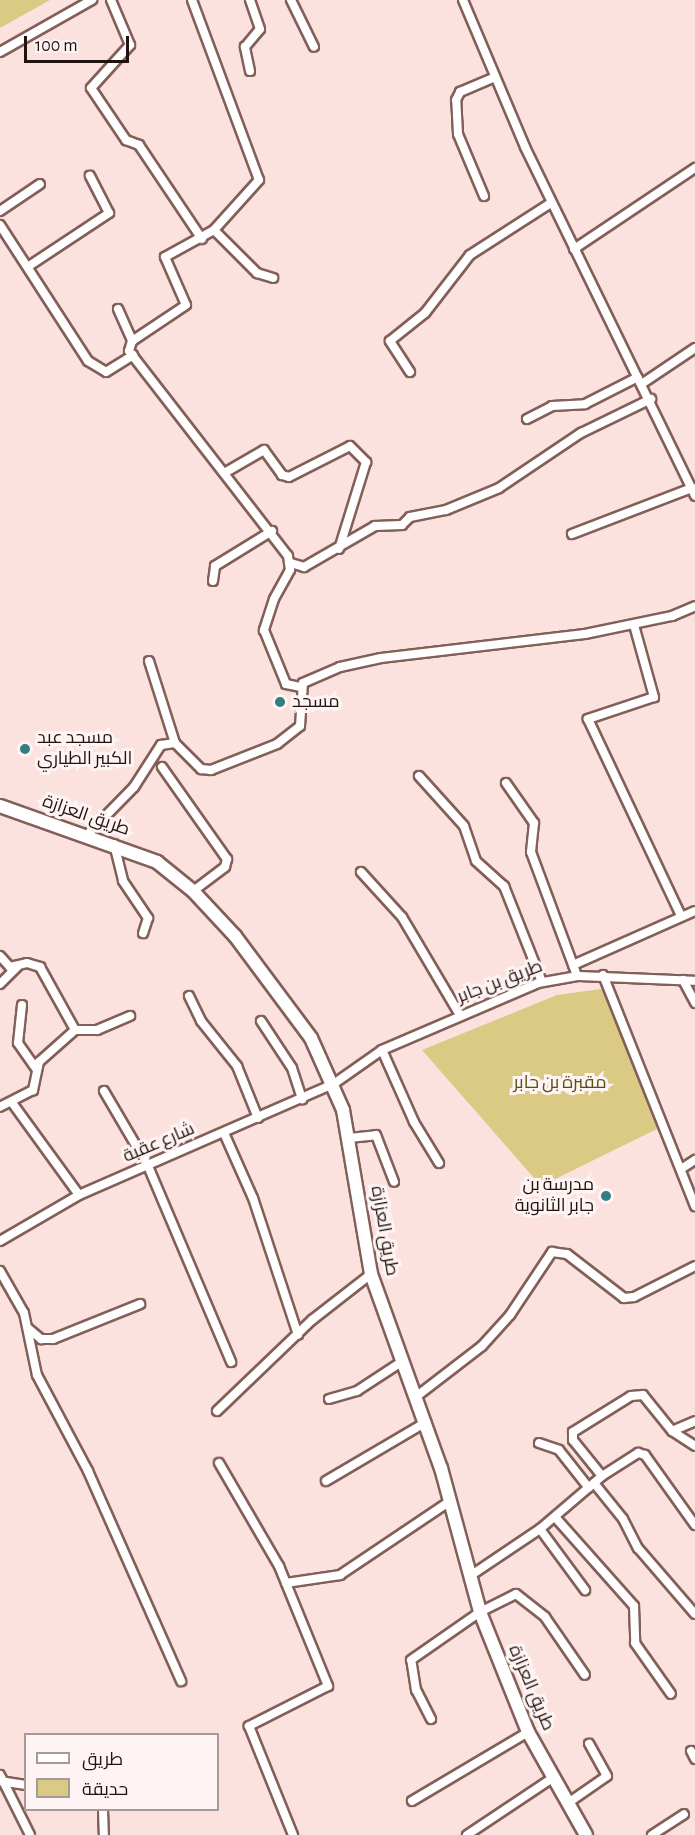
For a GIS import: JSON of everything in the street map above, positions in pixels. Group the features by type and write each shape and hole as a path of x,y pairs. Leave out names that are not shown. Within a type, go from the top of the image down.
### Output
{"street":[{"path":"0,52 92,0"},
{"path":"111,0 130,45 92,88 126,140 139,146 202,239"},
{"path":"132,341 186,305 165,256 202,239 214,230 256,187 259,174 192,0"},
{"path":"250,0 260,29 245,47 250,71"},
{"path":"291,0 314,47"},
{"path":"463,0 551,202 651,399 693,492 572,534"},
{"path":"484,196 458,134 456,100 460,92 495,77"},
{"path":"574,249 695,168"},
{"path":"29,266 109,213 90,176"},
{"path":"0,211 40,184"},
{"path":"410,372 390,341 425,313 470,255 551,202"},
{"path":"0,225 98,370 118,368 133,356"},
{"path":"214,230 257,273 273,278"},
{"path":"117,309 132,341 133,356 272,531 291,563 304,567 339,549 375,526 402,525 411,518 446,510 499,488 581,433 651,399"},
{"path":"527,419 552,406 585,404 641,380 695,348"},
{"path":"226,472 264,450 280,474 288,477 350,447 366,462 339,549"},
{"path":"213,581 215,566 272,531"},
{"path":"291,563 264,630 286,684 300,687 360,661 634,625 695,606"},
{"path":"634,625 654,698 588,719 681,916"},
{"path":"149,661 175,743 201,769 211,770 278,744 300,726 300,687"},
{"path":"87,835 134,787 157,750 175,743"},
{"path":"162,767 226,859 225,867 193,891"},
{"path":"420,776 464,826 476,861 504,886 542,982"},
{"path":"506,783 534,823 531,852 577,976"},
{"name":"طريق العزازة","path":"0,806 114,843 157,862 193,891 235,936 311,1038 335,1083 349,1138 371,1274 426,1422 480,1612 528,1732 586,1835"},
{"path":"114,843 123,881 148,918 143,933"},
{"path":"361,872 402,917 459,1015"},
{"path":"573,965 695,911"},
{"path":"0,956 10,967 27,963 39,967 75,1030"},
{"path":"0,984 18,966"},
{"path":"603,975 695,1206"},
{"name":"طريق بن جابر","path":"335,1083 382,1050 459,1015 542,982 577,976 603,975 695,981"},
{"path":"683,980 695,1003"},
{"path":"189,996 201,1021 237,1066 258,1118"},
{"path":"0,1106 13,1104 38,1085 37,1070 18,1043 22,1005"},
{"path":"37,1070 75,1030 97,1030 130,1016"},
{"path":"261,1021 292,1068 302,1099"},
{"path":"382,1050 414,1122 439,1163"},
{"name":"شارع عقبة","path":"0,1241 79,1195 335,1083"},
{"path":"104,1091 148,1166 231,1362"},
{"path":"13,1104 79,1195"},
{"path":"224,1133 253,1198 298,1335"},
{"path":"349,1138 376,1135 394,1182"},
{"path":"681,1169 695,1160"},
{"path":"417,1396 482,1346 510,1315 552,1252 567,1254 624,1298 694,1270"},
{"path":"0,1271 29,1329 37,1375 88,1471 181,1681"},
{"path":"217,1411 298,1335 371,1274"},
{"path":"29,1329 41,1339 52,1339 140,1304"},
{"path":"329,1399 357,1391 403,1361"},
{"path":"602,1476 573,1440 576,1429 636,1393 643,1395 672,1431 695,1446"},
{"path":"672,1431 695,1421"},
{"path":"326,1481 426,1422"},
{"path":"539,1443 559,1450 623,1519 638,1548 695,1614"},
{"path":"470,1576 540,1529 602,1476 634,1455 645,1455 695,1525"},
{"path":"219,1463 264,1535 328,1686 324,1692 252,1722 249,1730 293,1835"},
{"path":"286,1583 348,1571 450,1501"},
{"path":"555,1516 634,1606 635,1643 671,1694"},
{"path":"540,1529 585,1590"},
{"path":"431,1719 416,1690 411,1660 480,1612 508,1597 523,1596 545,1617 585,1675"},
{"path":"412,1801 528,1732"},
{"path":"568,1803 607,1776 589,1744"},
{"path":"467,1835 554,1777"},
{"path":"1,1778 24,1784"},
{"path":"1,1778 30,1835"},
{"path":"103,1811 104,1835"},
{"path":"652,1835 684,1814"}],"green space":[{"path":"0,0 50,0 0,28"},
{"name":"مقبرة بن جابر","path":"608,988 665,1125 541,1186 422,1050 557,995"}],"place":[{"name":"مسجد","path":"280,702"},
{"name":"مسجد عبد الكبير الطياري","path":"25,749"},
{"name":"مدرسة بن جابر الثانوية","path":"606,1196"}]}
